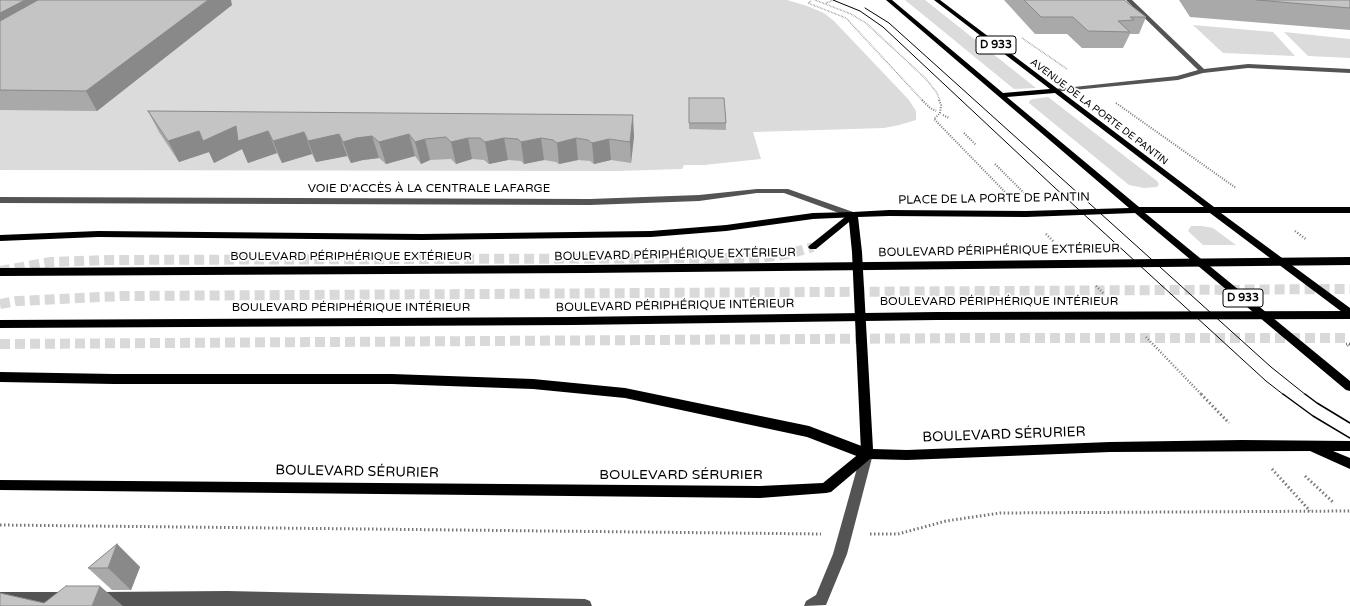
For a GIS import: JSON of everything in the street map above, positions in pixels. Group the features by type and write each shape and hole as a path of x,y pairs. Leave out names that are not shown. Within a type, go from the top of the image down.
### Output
{"highway":[{"path":"0,238 98,234 422,237 651,234 726,228 813,216 853,215"},
{"name":"BOULEVARD PÉRIPHÉRIQUE EXTÉRIEUR","path":"0,272 586,269 1350,261"},
{"name":"BOULEVARD PÉRIPHÉRIQUE INTÉRIEUR","path":"0,324 573,321 937,316 1350,314"},
{"path":"6,378 392,379 533,384 625,393 801,430 867,454"}],"main road":[{"name":"D 933","path":"889,0 1137,210 1350,387"},
{"name":"AVENUE DE LA PORTE DE PANTIN","path":"937,0 1211,210"},
{"path":"1001,95 1055,91"},
{"name":"PLACE DE LA PORTE DE PANTIN","path":"853,215 889,213 1026,214 1137,210 1350,210"},
{"name":"D 933","path":"1211,210 1350,314"},
{"path":"813,247 853,215"},
{"path":"853,215 857,252 867,454"},
{"name":"BOULEVARD SÉRURIER","path":"0,485 760,492 826,488 867,454 908,455 1110,447 1242,445 1350,446"},
{"path":"1311,446 1350,464"}],"street":[{"path":"1129,0 1202,71"},
{"path":"1055,91 1178,78 1202,71 1248,66 1350,71"},
{"name":"VOIE D'ACCÈS À LA CENTRALE LAFARGE","path":"0,200 590,202 699,198 757,191 784,192 853,215"},
{"path":"811,606 821,600 840,554 867,454"},
{"path":"0,599 228,598 585,606"}],"path":[{"path":"815,0 851,14 866,23 926,79 937,94 941,105 940,113 934,120 1007,194"},
{"path":"826,3 834,0"},
{"path":"811,1 808,3 846,18 930,108 936,111"},
{"name":"AVENUE DE LA PORTE DE PANTIN","path":"1116,103 1236,188"},
{"path":"943,115 948,118"},
{"path":"964,133 976,145"},
{"path":"995,164 1024,194"},
{"path":"1350,344 1346,344 1350,347"},
{"path":"1279,476 1311,511"},
{"path":"1305,476 1334,503"},
{"path":"893,534 946,521 1000,513 1350,511"},
{"path":"0,524 801,534"}],"shaded area":[{"path":"67,0 787,0 824,13 834,21 909,100 916,111 916,120 884,128 753,132 761,159 704,165 684,165 682,169 616,171 0,170 0,40"},
{"path":"905,0 925,0 1036,88 1014,89"},
{"path":"1193,25 1273,32 1295,56 1223,53"},
{"path":"1284,32 1350,39 1350,58 1308,56"},
{"path":"1048,97 1157,181 1159,184 1157,187 1144,188 1129,185 1029,103 1030,100 1033,99"},
{"path":"1191,226 1213,228 1236,245 1203,245 1188,231"}],"building":[{"path":"0,0 25,0 0,13"},
{"path":"38,0 208,0 86,91 0,90 0,21"},
{"path":"1024,0 1124,0 1146,17 1130,17 1134,20 1118,21 1130,32 1088,31 1073,17 1041,17"},
{"path":"1257,0 1350,0 1350,8"},
{"path":"689,98 724,98 726,123 689,123"},
{"path":"148,111 633,115 630,142 609,139 592,143 588,140 576,138 557,143 553,140 541,138 521,142 518,139 504,138 485,142 480,138 468,138 451,142 446,137 425,139 415,142 409,134 379,142 372,136 356,138 343,142 339,134 308,141 304,132 273,141 268,131 238,141 236,126 203,141 199,131 168,141"},
{"path":"117,544 108,568 88,568"},
{"path":"66,586 100,586 92,606 0,606 0,593 44,603"}],"tunnel":[{"path":"0,271 51,262 108,260 760,258 788,254 813,247"},
{"path":"0,304 17,301 123,296 1350,289"},
{"path":"0,344 977,338 1350,338"}],"tram line":[{"path":"833,0 860,11 883,27 1054,187 1266,381 1284,395"},
{"path":"865,8 889,23 1271,367 1306,395"},
{"path":"1283,394 1313,416 1350,438"},
{"path":"1305,394 1350,423"}]}
